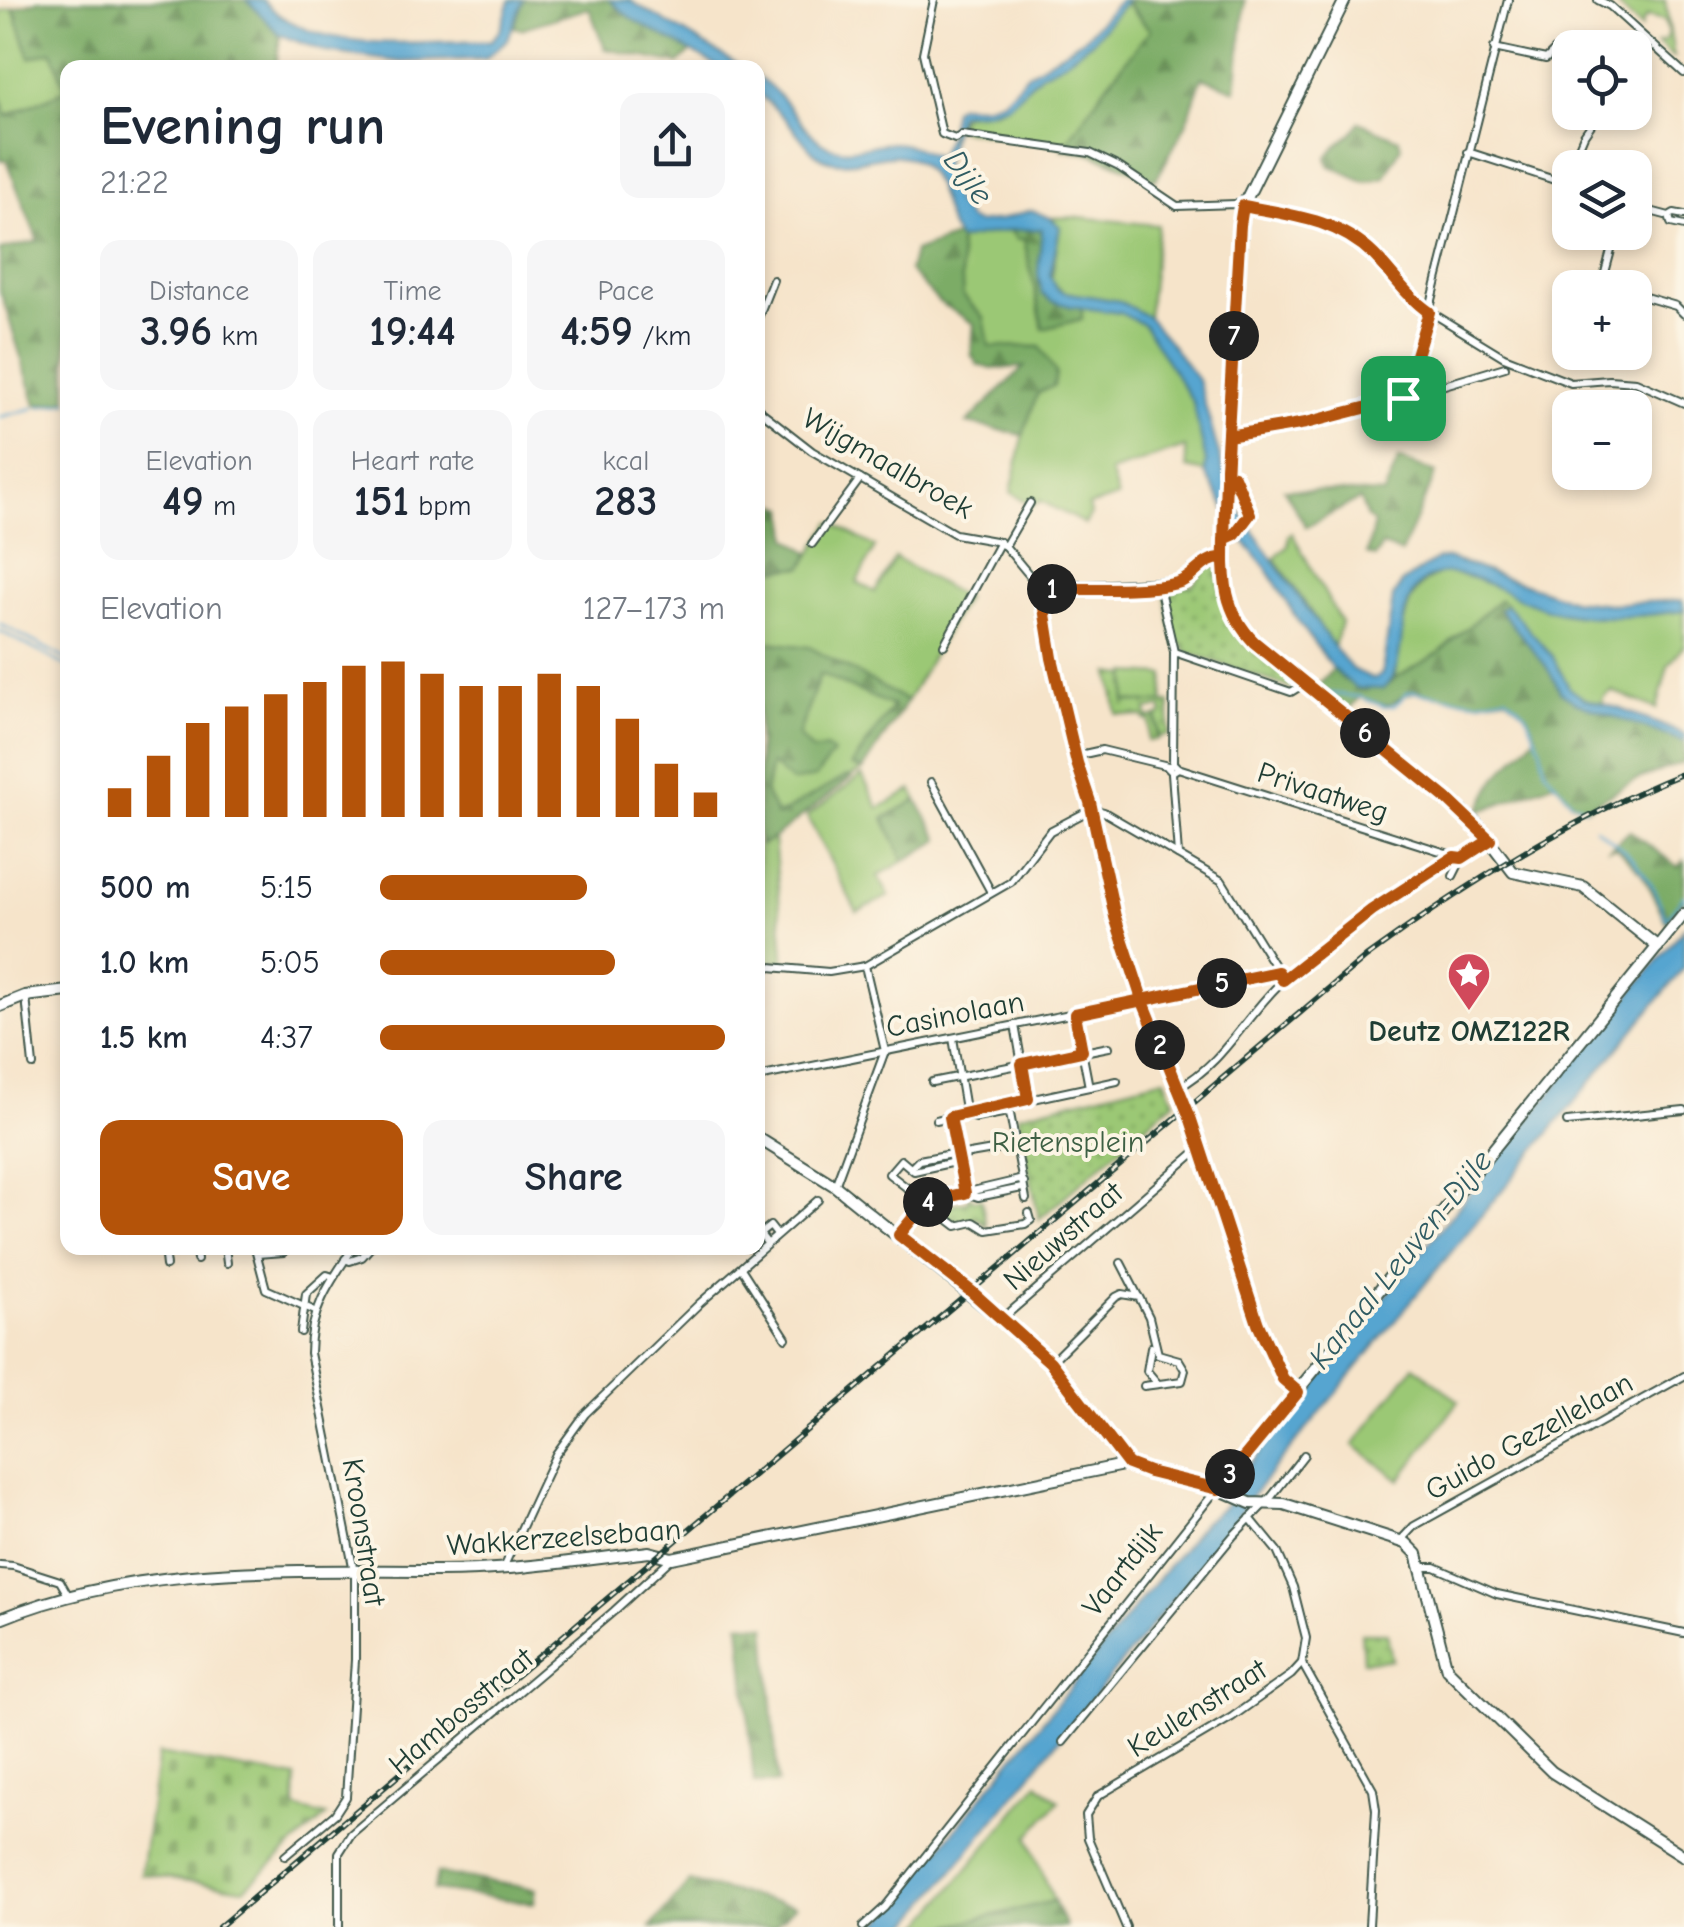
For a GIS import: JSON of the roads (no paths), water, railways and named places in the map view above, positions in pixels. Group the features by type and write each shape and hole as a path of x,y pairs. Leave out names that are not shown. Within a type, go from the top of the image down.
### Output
{"street":[{"path":"934,0 923,53 944,134 954,139 962,135 1090,153 1119,167 1176,206 1243,206 1310,219 1346,232 1429,312 1504,357 1571,383 1622,380 1647,385 1684,403"},
{"path":"1345,0 1243,206 1226,471 1224,521 1229,536 1224,558 1225,593 1242,629 1254,642 1447,799 1490,840 1515,874 1583,888 1658,947"},
{"path":"1403,398 1429,312 1508,0"},
{"path":"1598,0 1612,3 1684,72"},
{"path":"1494,48 1546,59 1552,52"},
{"path":"1468,152 1552,179"},
{"path":"1652,212 1684,215"},
{"path":"1668,216 1671,223 1684,226"},
{"path":"765,304 773,280"},
{"path":"1652,298 1680,304 1684,314"},
{"path":"1228,436 1306,423 1505,367"},
{"name":"Wijgmaalbroek","path":"765,414 812,451 955,534 1002,544"},
{"path":"1226,471 1235,477 1250,512 1248,520 1229,536"},
{"path":"812,544 860,479"},
{"path":"944,645 1030,503"},
{"path":"1002,544 1041,589 1052,658 1115,917 1142,999 1191,1120 1258,1324 1283,1379 1298,1392"},
{"path":"1041,589 1159,586 1182,582 1210,559 1224,558"},
{"path":"1159,586 1174,652 1173,767 1178,856"},
{"path":"1174,652 1291,692 1304,684"},
{"name":"Privaatweg","path":"1075,756 1102,750 1173,767 1458,858"},
{"path":"931,782 991,892"},
{"path":"765,967 829,972 865,966 1011,882 1050,831 1092,810 1104,812 1222,880 1283,980"},
{"path":"1177,1089 1213,1063 1283,980 1372,910 1490,840"},
{"path":"1453,876 1458,858"},
{"name":"Vaartdijk","path":"863,1927 886,1908 1684,914"},
{"path":"835,1186 885,1051 865,966"},
{"name":"Casinolaan","path":"765,1076 1278,972"},
{"path":"0,1006 26,996 60,992"},
{"path":"26,996 34,1065"},
{"path":"1075,1014 1089,1087"},
{"path":"1015,1025 1028,1099"},
{"path":"953,1038 966,1115"},
{"path":"932,1082 1109,1047"},
{"path":"936,1120 966,1115 976,1118 1028,1099 1118,1081"},
{"path":"1008,1108 1026,1198"},
{"path":"1567,1122 1684,1110"},
{"path":"950,1117 966,1193"},
{"path":"765,1142 835,1186 1002,1319 1050,1362 1128,1464 1256,1504 1284,1504 1400,1541 1416,1554 1447,1669 1552,1772 1684,1856"},
{"path":"1016,1146 914,1170 900,1160 889,1174 957,1226 974,1222 988,1230 1025,1224 1031,1220 1029,1213"},
{"name":"Nieuwstraat","path":"1002,1319 1199,1150"},
{"path":"899,1235 926,1202 1020,1180 1024,1183"},
{"path":"765,1230 770,1226 777,1235 818,1200"},
{"path":"165,1255 166,1266"},
{"path":"196,1255 197,1260"},
{"path":"226,1255 227,1262"},
{"path":"257,1255 266,1289 316,1307"},
{"name":"Kroonstraat","path":"285,1856 335,1814 346,1797 356,1660 352,1569 310,1353 310,1333 316,1307 348,1255"},
{"path":"345,1259 364,1255"},
{"path":"502,1569 556,1454 585,1414 755,1255"},
{"path":"1120,1263 1149,1317 1152,1341 1147,1371 1159,1384"},
{"path":"741,1268 786,1338"},
{"path":"301,1332 306,1294 327,1275 334,1277"},
{"path":"1050,1362 1122,1294 1138,1297"},
{"path":"1144,1386 1182,1381 1185,1367 1179,1360 1160,1356 1152,1341"},
{"name":"Guido Gezellelaan","path":"1400,1541 1414,1526 1684,1376"},
{"path":"1064,1742 1250,1518 1256,1504 1304,1455"},
{"name":"Wakkerzeelsebaan","path":"0,1619 68,1594 180,1578 280,1570 502,1569 649,1552 672,1558 1128,1464"},
{"name":"Keulenstraat","path":"1126,1927 1088,1838 1085,1824 1091,1803 1115,1785 1232,1718 1302,1663 1306,1638 1293,1587 1277,1552 1250,1518"},
{"name":"Hambosstraat","path":"339,1927 339,1853 351,1834 672,1558"},
{"path":"0,1565 60,1580 68,1594"},
{"path":"1420,1568 1434,1567 1497,1594 1684,1633"},
{"path":"1302,1663 1374,1790 1369,1925"}],"water":[{"path":"247,0 263,0 281,16 329,36 412,43 492,40 501,29 510,0 523,0 508,39 485,59 387,60 326,52 280,35"},
{"path":"609,0 629,0 730,60 706,60 632,19"},
{"path":"1120,0 1127,0 1091,42 1042,73 1008,105 985,112 959,113 952,136 948,135 953,109 1003,100 1029,73 1083,39"},
{"name":"Dijle","path":"765,82 816,138 833,148 899,143 938,157 947,137 951,139 943,166 956,203 969,220 1000,220 1031,210 1051,218 1060,227 1050,276 1057,289 1119,301 1148,317 1167,339 1198,380 1232,500 1352,669 1374,679 1382,674 1393,597 1403,582 1437,559 1447,558 1572,600 1610,604 1682,600 1684,611 1581,616 1547,609 1462,575 1435,575 1420,584 1411,596 1392,678 1383,689 1356,688 1333,669 1267,569 1243,540 1205,472 1193,402 1144,325 1120,313 1070,306 1042,294 1038,273 1042,229 1010,230 959,240 934,182 921,165 899,156 849,162 824,159 808,147 765,99"},
{"path":"1507,605 1552,656 1570,689 1585,699 1684,734 1684,742 1574,702 1561,692 1546,666 1500,609"},
{"path":"1684,928 1684,968 1254,1493 1226,1534 907,1927 872,1927 882,1920 1204,1522 1226,1505 1248,1466"}],"waterway":[{"path":"39,407 60,403"},
{"path":"0,417 34,408"},
{"path":"0,624 60,656"},
{"path":"0,631 60,663"},
{"path":"1326,693 1360,697 1385,707 1394,706 1414,692 1477,701 1506,696 1525,712 1545,770 1571,801 1585,808"},
{"path":"1595,828 1639,867 1666,919 1684,896"}],"railway":[{"path":"219,1927 1366,957 1519,855 1600,811 1684,773"}],"place":[{"name":"Deutz OMZ122R","path":"1469,1012"}],"park label":[{"name":"Rietensplein","path":"1068,1142"}],"water label":[{"name":"Kanaal Leuven-Dijle","path":"1400,1259"}]}
